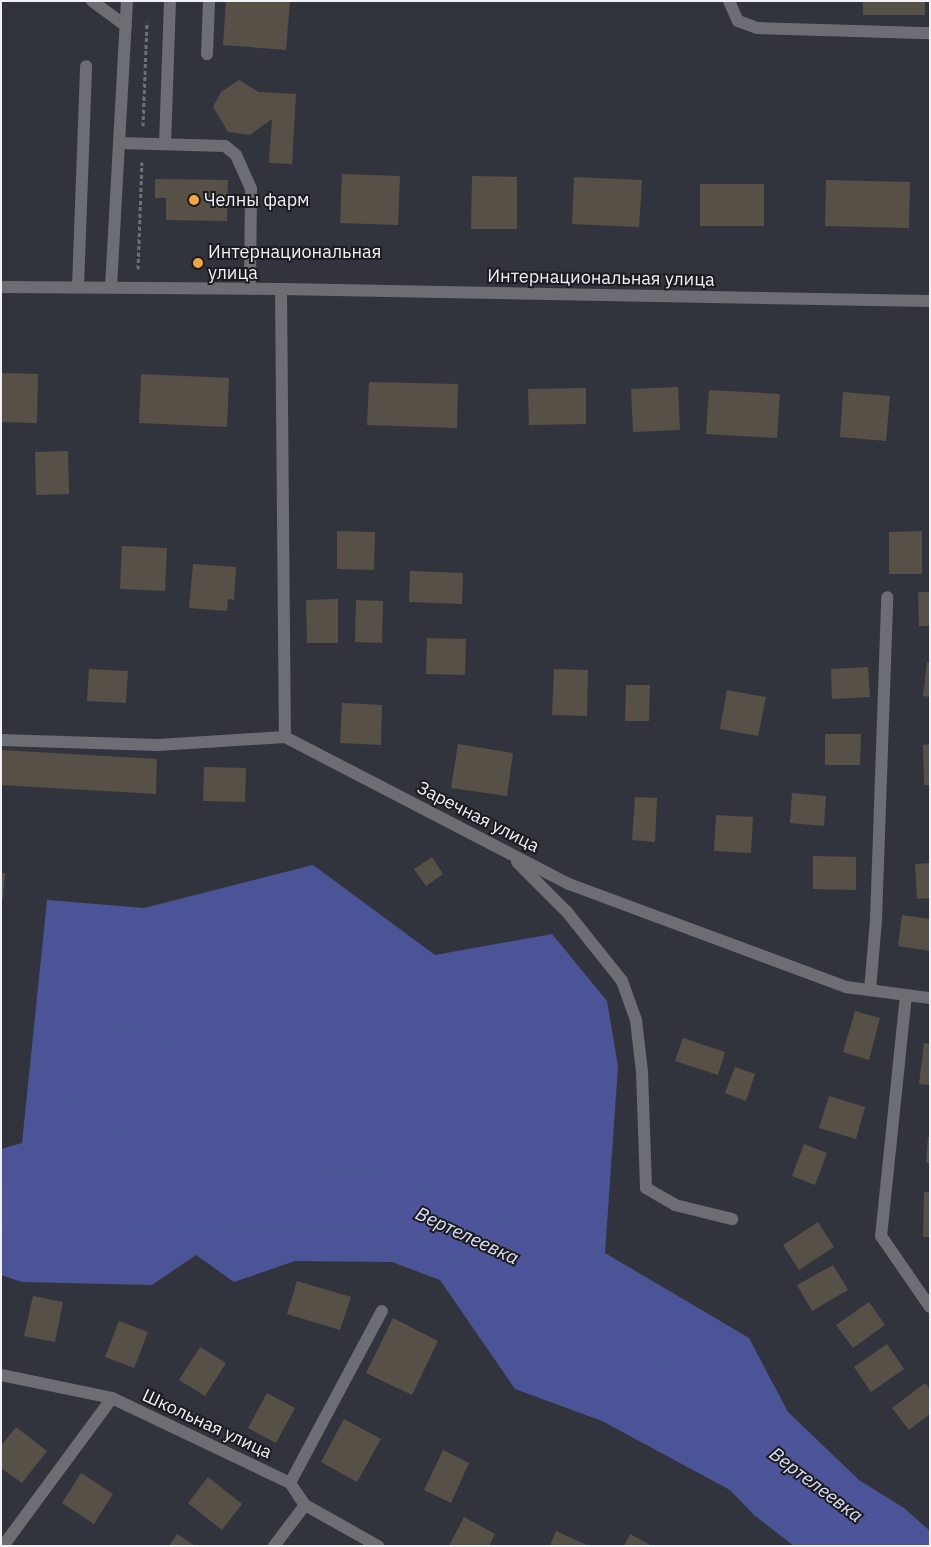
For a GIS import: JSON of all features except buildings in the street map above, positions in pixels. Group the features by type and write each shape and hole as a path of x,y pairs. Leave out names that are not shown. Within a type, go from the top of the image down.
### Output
{"street":[{"path":"92,1 126,26"},
{"path":"111,288 127,1"},
{"path":"165,144 170,1"},
{"path":"207,54 209,1"},
{"path":"729,1 738,21 757,28 930,33"},
{"path":"78,287 86,66"},
{"path":"120,142 225,146 236,155 251,189 250,289"},
{"name":"Интернациональная улица","path":"1,287 281,289 930,301"},
{"path":"1,740 158,745 285,737 281,289"},
{"path":"870,990 876,920 887,597"},
{"name":"Заречная улица","path":"285,737 508,853 578,887 846,987 930,998"},
{"path":"508,853 568,912 622,981 636,1020 642,1072 646,1188 675,1205 732,1219"},
{"path":"906,995 881,1236 930,1307"},
{"path":"378,1546 305,1505 290,1483 382,1311"},
{"name":"Школьная улица","path":"1,1375 112,1398 290,1483"},
{"path":"3,1546 112,1398"},
{"path":"274,1546 305,1505"}],"shaded area":[{"path":"313,865 435,955 552,934 607,1001 618,1066 605,1253 749,1338 788,1412 859,1480 904,1508 930,1531 930,1546 794,1546 754,1515 730,1490 602,1421 515,1389 440,1280 392,1262 295,1261 234,1282 196,1255 152,1285 22,1282 1,1275 1,1149 22,1143 47,900 144,908"},
{"path":"138,1033 183,1054 179,1112 110,1131 86,1103 52,1087 54,1039"}],"waterway":[{"name":"Вертелеевка","path":"1,1207 386,1200 520,1257 637,1381 786,1457 894,1546"}],"place":[{"name":"Челны фарм","path":"194,200"},
{"name":"Интернациональная улица","path":"198,263"}]}
